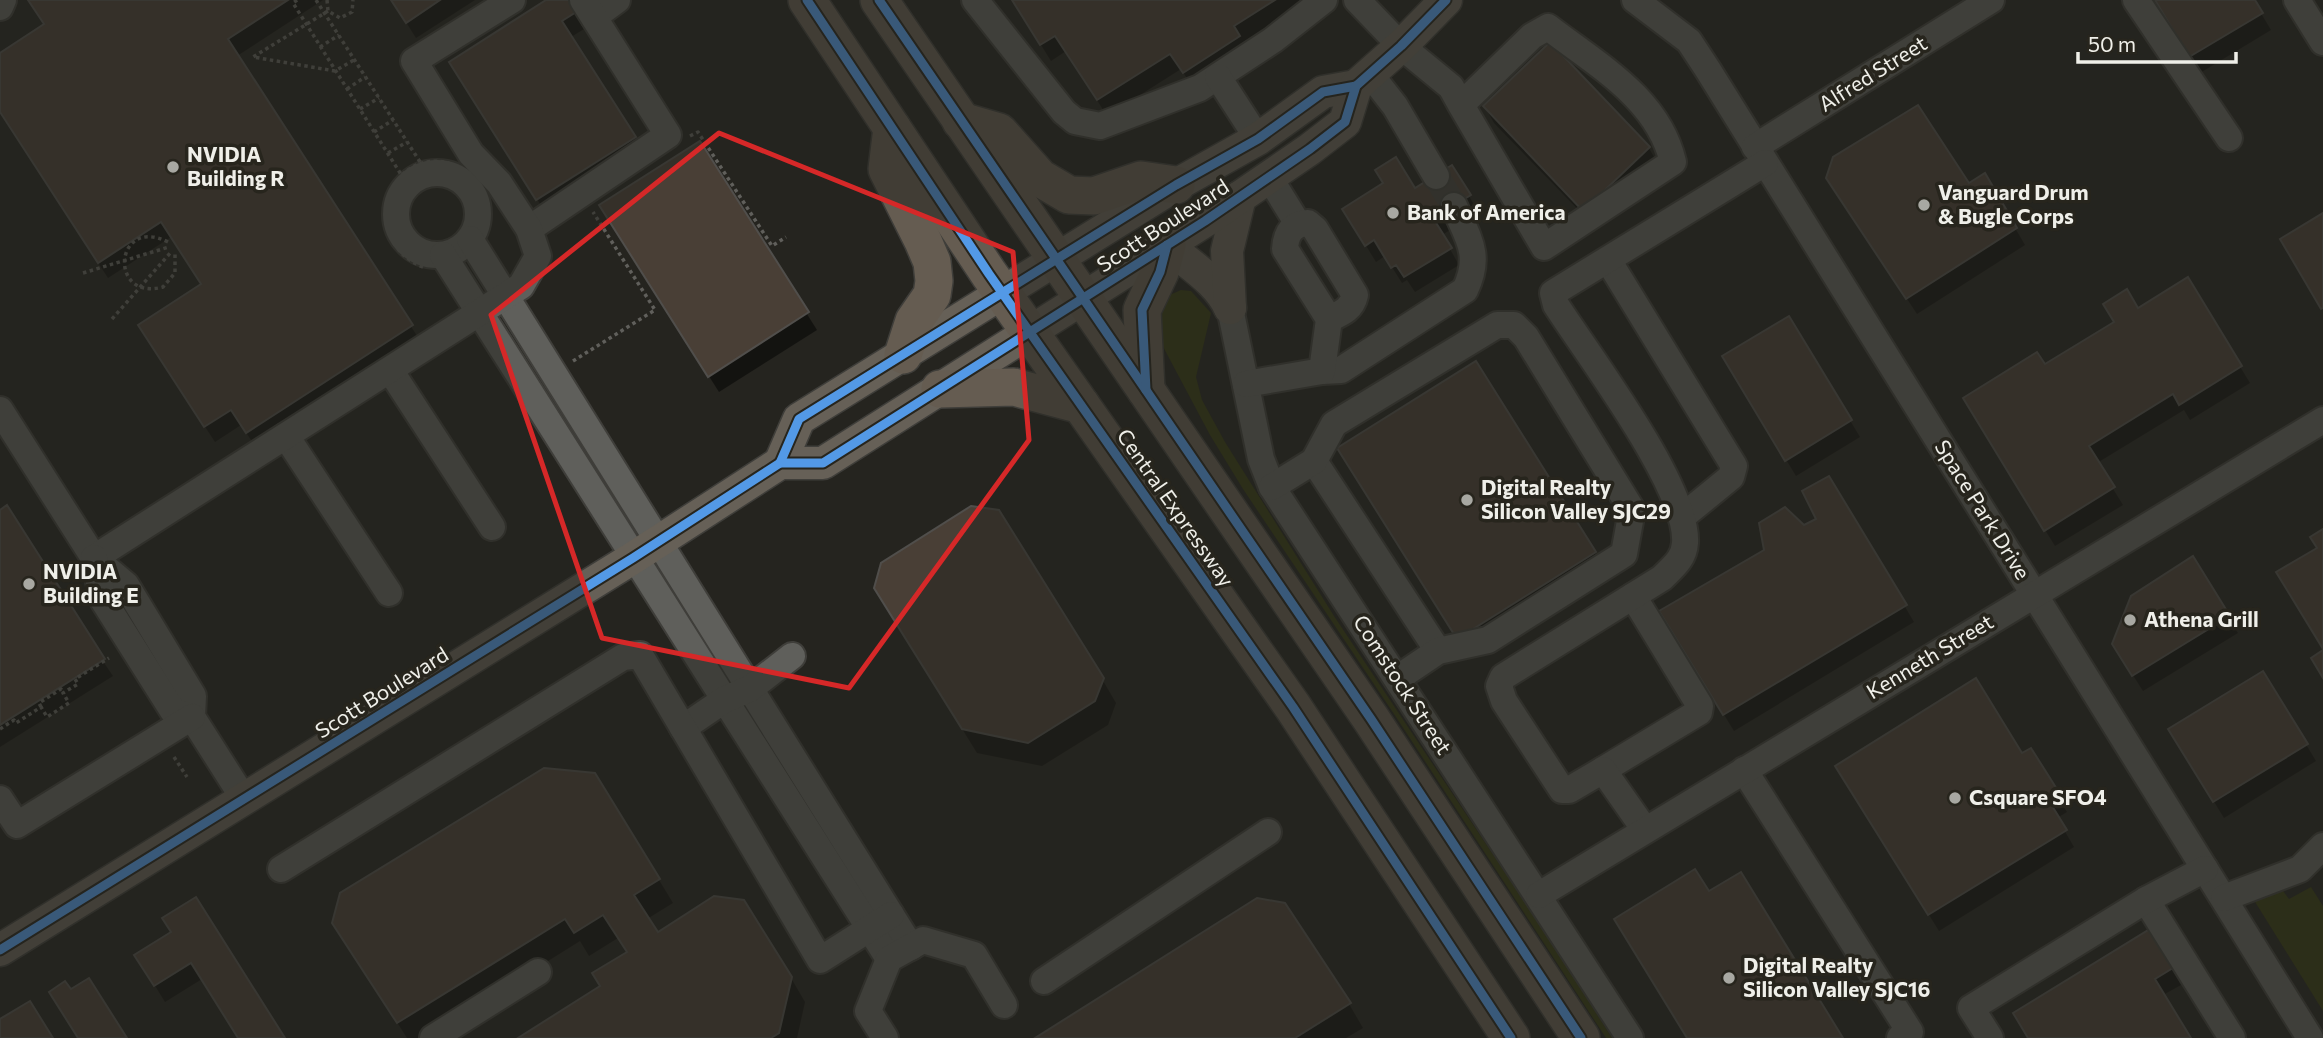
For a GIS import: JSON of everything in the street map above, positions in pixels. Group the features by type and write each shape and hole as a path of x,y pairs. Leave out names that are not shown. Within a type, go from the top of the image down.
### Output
{"highway":[{"name":"Central Expressway","path":"807,0 1002,293 1293,707 1511,1038"},
{"name":"Central Expressway","path":"879,0 1371,719 1581,1038"},
{"path":"961,121 999,132 1040,178 1069,195 1094,196 1140,180 1176,185"},
{"path":"892,128 887,169 923,240 932,262 934,281 932,295 914,321 903,355"},
{"path":"1146,390 1142,310 1160,272 1167,245"},
{"path":"940,388 1014,387 1081,405"}],"main road":[{"path":"1363,80 1446,0"},
{"name":"Scott Boulevard","path":"780,463 799,419 1176,185 1258,139 1322,92 1363,80"},
{"name":"Scott Boulevard","path":"0,950 633,558 780,463 823,463 1167,245 1345,122 1363,80"},
{"path":"1230,308 1227,251 1240,197"},
{"path":"1167,245 1208,277 1224,295 1230,308"}],"street":[{"path":"0,8 3,0"},
{"path":"94,558 521,286 538,256 528,229 499,183 471,154 414,61 512,0"},
{"path":"528,229 668,135 588,8 617,0"},
{"path":"975,0 1063,112 1087,126 1100,126 1189,93 1218,77 1324,0"},
{"path":"1357,0 1401,46 1451,87 1461,105 1544,247 1673,162 1670,146 1641,99 1548,27 1532,36 1461,105"},
{"name":"Space Park Drive","path":"1635,0 1689,41 2310,1038"},
{"name":"Alfred Street","path":"1682,517 1646,445 1556,305 1553,293 1608,260 1991,0"},
{"path":"2136,0 2229,138"},
{"path":"2297,0 2323,42"},
{"path":"1218,77 1258,139"},
{"path":"1363,80 1395,106 1436,176"},
{"path":"447,261 470,239 476,227 478,213 475,199 468,187 457,177 429,173 415,178 404,188 397,200 397,228 415,250 447,261 724,700 900,953"},
{"path":"1269,177 1298,224"},
{"path":"1246,384 1341,370 1465,290 1474,270 1473,248 1454,206"},
{"path":"1322,372 1329,319 1285,249 1291,230 1298,224 1308,223 1315,229 1355,295 1353,304 1347,310 1329,319"},
{"path":"470,239 751,688 880,922"},
{"path":"1608,260 1734,466 1731,477 1682,517 1685,545 1681,560 1662,578 1633,596 1503,677 1499,686 1504,701 1562,790 1569,790 1699,712 1700,706 1633,596"},
{"name":"Comstock Street","path":"1230,308 1261,459 1272,488 1630,1038"},
{"path":"1272,488 1314,461 1334,424 1497,325 1514,325 1526,337 1632,510 1624,554 1488,640 1438,651 1398,678"},
{"path":"390,369 492,527"},
{"path":"0,410 94,558 126,585 193,696 192,717 244,799"},
{"name":"Kenneth Street","path":"1539,895 2323,420"},
{"path":"286,436 389,593"},
{"path":"1314,461 1438,651"},
{"path":"281,869 623,657 640,655 820,960 880,922"},
{"path":"683,728 724,700 751,688 792,656"},
{"path":"0,799 17,825 192,717"},
{"path":"1603,770 1644,830"},
{"path":"1744,770 1910,1032 1900,1038"},
{"path":"1044,981 1268,832"},
{"path":"2224,898 2300,869 2323,846"},
{"path":"1990,1038 1971,1007 2146,900 2205,869"},
{"path":"2146,900 2232,1038"},
{"path":"885,1038 868,1010 900,953 923,940 974,955 1004,1005"},
{"path":"433,1038 538,972"}],"path":[{"path":"297,0 292,3 402,176"},
{"path":"316,0 422,165"},
{"path":"326,12 327,0"},
{"path":"326,12 335,18 344,18 352,12 353,0"},
{"path":"326,12 253,57 335,71 354,60"},
{"path":"320,47 339,36"},
{"path":"347,89 365,77"},
{"path":"360,109 379,98"},
{"path":"374,132 393,120"},
{"path":"687,139 698,132 772,246 786,237"},
{"path":"388,153 407,142"},
{"path":"447,261 427,268 414,263 393,244 385,217 391,190 402,176 422,165 444,162 453,164"},
{"path":"570,363 655,310 587,202"},
{"path":"170,236 171,248 177,264 170,281 154,289 140,287 129,279 124,261 128,247 141,237 158,237 171,248 182,255"},
{"path":"83,273 171,248"},
{"path":"112,319 171,248"},
{"path":"64,693 78,684 75,679 109,658"},
{"path":"61,689 64,693 69,703 47,717 39,704 61,689"},
{"path":"0,729 41,708"},
{"path":"174,757 187,777"}],"highlighted area":[{"path":"719,133 1013,252 1029,440 849,688 602,638 491,315"}],"green space":[{"path":"1181,290 1191,291 1211,313 1196,377 1202,400 1225,442 1334,616 1554,946 1612,1038 1606,1038 1210,435 1160,341 1158,319 1165,297"},
{"path":"2311,887 2323,906 2323,1011 2252,897 2281,888 2289,899"}],"building":[{"name":"NVIDIA Building R","path":"28,0 288,0 228,39 413,325 246,433 231,410 204,427 138,325 201,284 161,222 98,263 0,112 0,53 44,24"},
{"path":"391,0 440,0 406,23"},
{"path":"546,0 576,0 581,9 562,21 636,137 536,200 449,62"},
{"path":"1012,0 1275,0 1234,26 1240,36 1183,73 1170,54 1097,100 1055,36 1040,45"},
{"path":"2155,0 2255,0 2263,13 2189,57"},
{"path":"1550,42 1650,147 1583,211 1483,106"},
{"name":"Vanguard Drum & Bugle Corps","path":"1918,105 1969,183 1985,173 2017,228 1906,299 1826,178 1833,157"},
{"path":"700,141 809,312 708,377 599,205"},
{"name":"Bank of America","path":"1396,157 1415,188 1452,165 1471,195 1433,218 1452,248 1404,277 1396,265 1391,268 1374,240 1365,246 1342,209 1383,183 1375,170"},
{"path":"2323,213 2323,308 2321,309 2280,239"},
{"path":"2188,277 2242,366 2179,405 2173,394 2089,446 2115,487 2044,531 1963,398 2037,352 2045,364 2114,322 2103,304 2127,289 2138,308"},
{"path":"1789,316 1852,420 1785,461 1722,356"},
{"name":"Digital Realty Silicon Valley SJC29","path":"1476,361 1596,552 1457,639 1337,448"},
{"path":"1829,476 1907,605 1723,715 1659,611 1764,550 1759,523 1785,507 1804,525 1816,519 1802,491"},
{"name":"NVIDIA Building E","path":"7,505 105,659 0,725 0,510"},
{"path":"971,506 999,510 1104,678 1095,701 1028,743 962,729 874,588 881,563"},
{"path":"2323,529 2323,649 2276,572 2317,548 2310,537"},
{"path":"2193,556 2230,616 2132,676 2112,644 2131,596"},
{"path":"2323,650 2323,678 2311,658"},
{"path":"2263,671 2308,744 2213,802 2168,729"},
{"name":"Csquare SFO4","path":"1976,678 2022,753 2031,748 2060,794 2049,801 2067,830 1928,915 1835,766"},
{"path":"544,768 595,773 660,879 634,895 658,932 714,896 744,900 792,977 779,1033 771,1038 518,1038 600,986 592,973 627,952 603,915 574,933 565,919 397,1023 332,923 340,893"},
{"name":"Digital Realty Silicon Valley SJC16","path":"1695,869 1709,891 1741,872 1843,1038 1687,1038 1614,919"},
{"path":"196,897 285,1038 238,1038 191,963 154,986 134,955 171,932 162,918"},
{"path":"1257,898 1285,903 1351,1003 1295,1038 1035,1038"},
{"path":"2150,929 2173,968 2155,979 2191,1038 2028,1038 2013,1013"},
{"path":"89,978 127,1038 78,1038 49,992 65,981 71,989"},
{"path":"30,1001 53,1038 0,1038 0,1019"}],"tunnel":[{"path":"1436,176 1454,206"}],"cycle path":[{"path":"807,0 989,274 1293,707 1511,1038"},
{"path":"879,0 1371,719 1581,1038"},
{"path":"0,950 633,558 780,463 823,463 1205,221 1345,122 1356,86 1401,46 1446,0"},
{"path":"780,463 799,419 1176,185 1258,139 1323,92 1356,86"},
{"path":"1146,390 1142,310 1160,272 1167,245"}],"place":[{"name":"NVIDIA Building R","path":"173,167"},
{"name":"Vanguard Drum & Bugle Corps","path":"1924,205"},
{"name":"Bank of America","path":"1393,213"},
{"name":"Digital Realty Silicon Valley SJC29","path":"1467,500"},
{"name":"NVIDIA Building E","path":"29,584"},
{"name":"Athena Grill","path":"2130,620"},
{"name":"Csquare SFO4","path":"1955,798"},
{"name":"Digital Realty Silicon Valley SJC16","path":"1729,978"}]}
